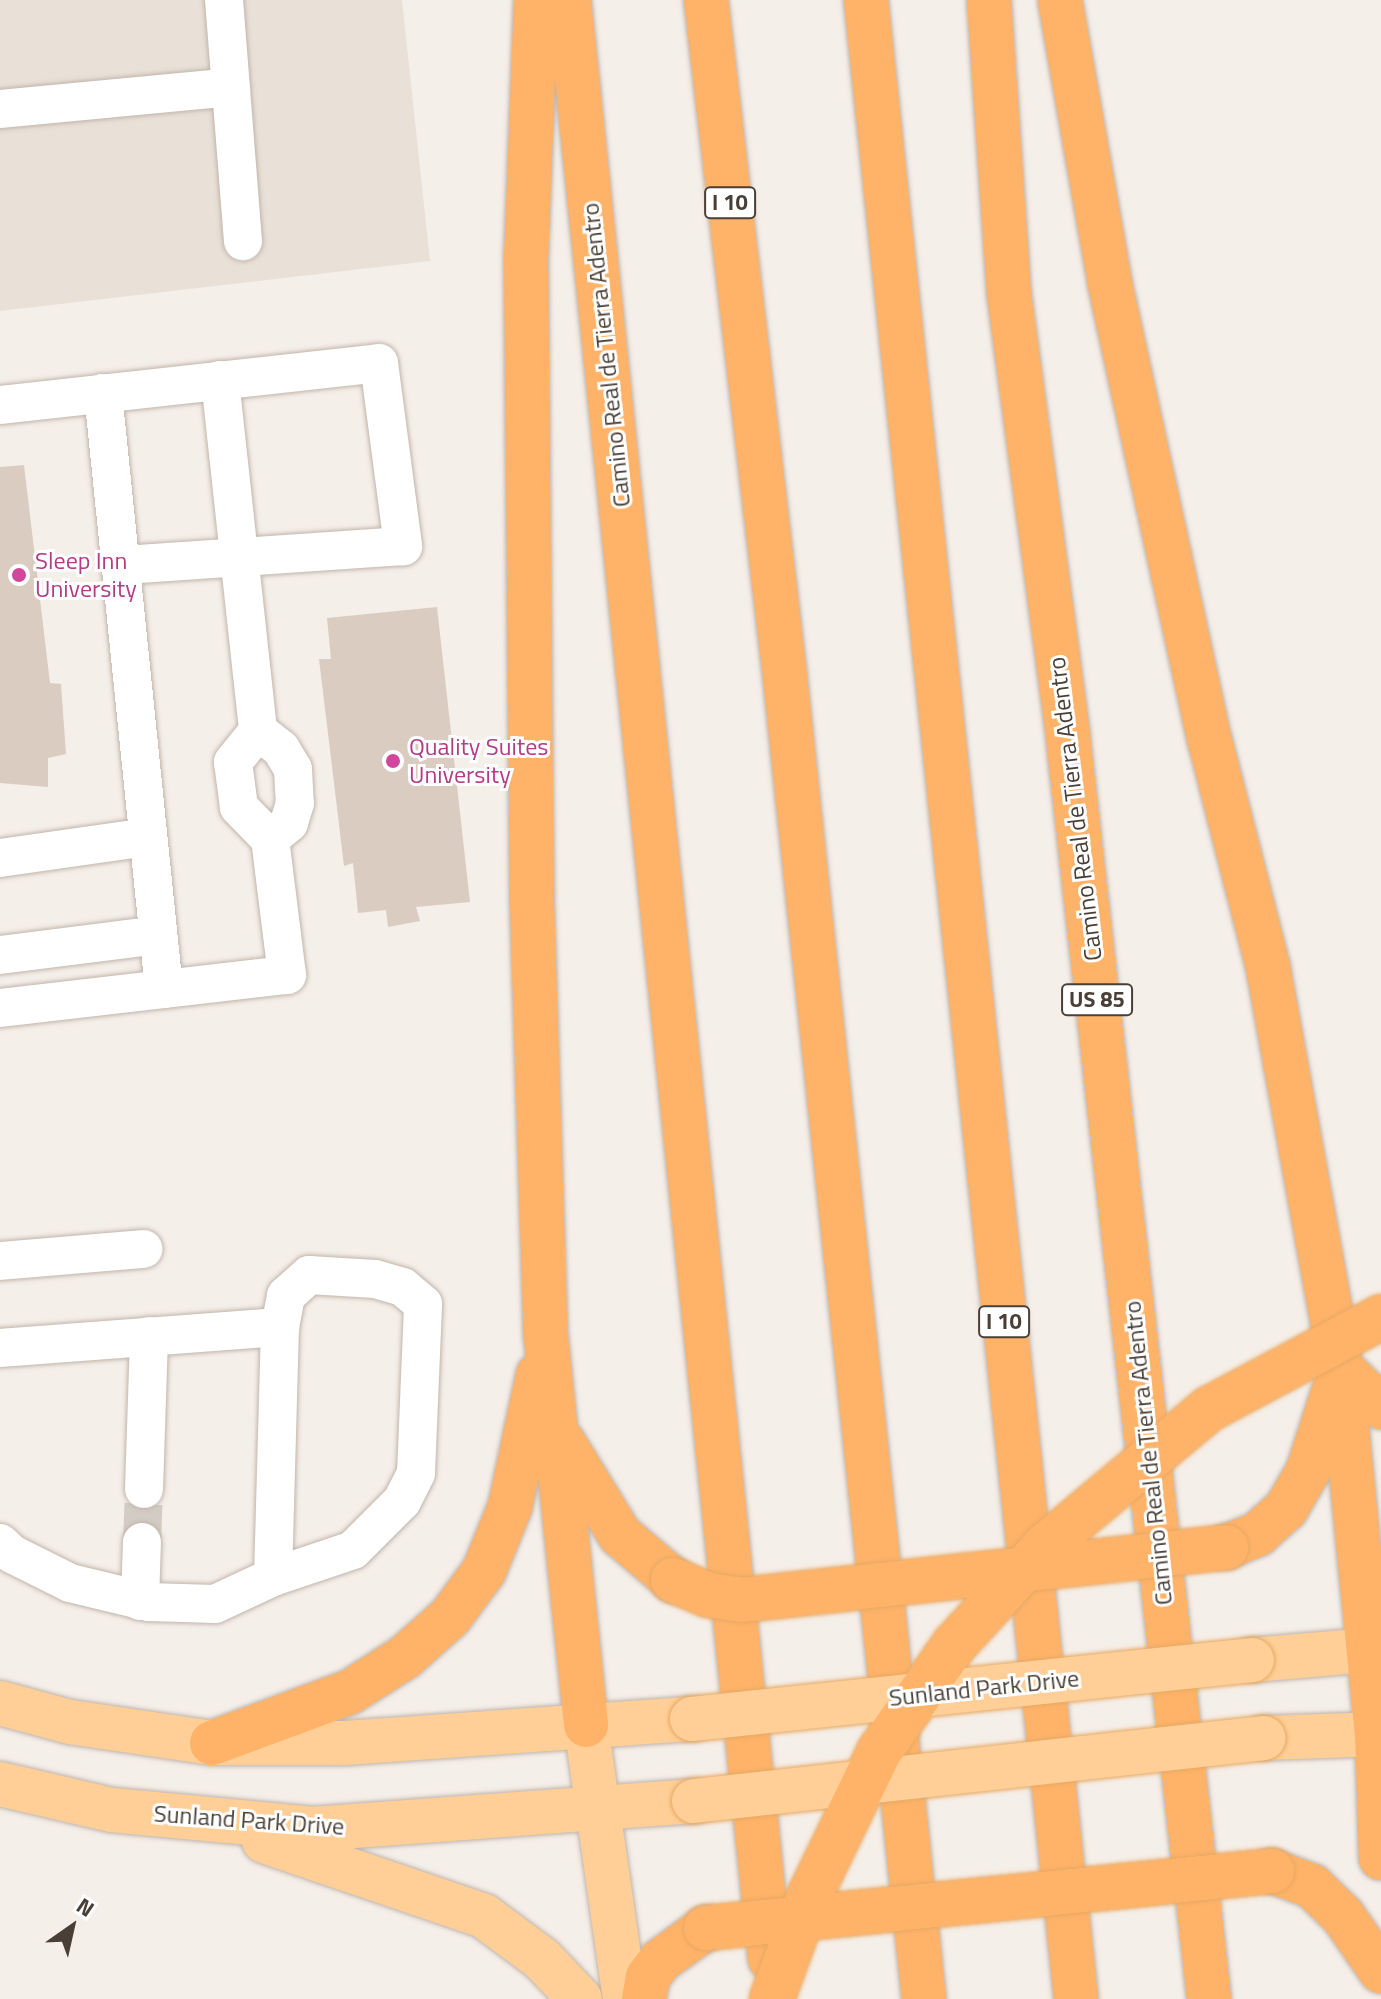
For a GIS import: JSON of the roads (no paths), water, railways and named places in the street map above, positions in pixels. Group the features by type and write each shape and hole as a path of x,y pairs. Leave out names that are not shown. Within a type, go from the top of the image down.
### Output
{"highway":[{"path":"536,0 526,255 525,565 546,1337 586,1725"},
{"name":"Camino Real de Tierra Adentro","path":"569,0 773,1999"},
{"name":"I 10","path":"706,0 785,677 924,1999"},
{"name":"I 10","path":"866,0 1076,1999"},
{"name":"Camino Real de Tierra Adentro","path":"989,0 1009,293 1068,737 1209,1999"},
{"path":"1060,0 1110,284 1210,741 1268,967 1341,1368 1375,1650 1381,1858"},
{"path":"773,1999 809,1897 879,1752 955,1644 1045,1546 1209,1409 1381,1317"},
{"path":"212,1743 350,1692 405,1657 450,1617 484,1571 510,1507 546,1337"},
{"path":"557,1434 620,1535 673,1580 708,1595 742,1600 1226,1547 1258,1534 1286,1509 1308,1471 1341,1368"},
{"path":"1341,1368 1381,1407"},
{"path":"644,1999 648,1977 660,1961 706,1928 1272,1871 1312,1886 1343,1916 1381,1971"}],"main road":[{"name":"Sunland Park Drive","path":"0,1703 70,1722 212,1743 345,1743 692,1719 1252,1660 1375,1650"},
{"path":"586,1725 625,1999"},
{"name":"Sunland Park Drive","path":"0,1784 112,1810 208,1822 313,1829 694,1801 1264,1738 1379,1734"},
{"path":"208,1822 484,1916 542,1959 580,1999"}],"lane":[{"path":"224,0 243,241"},
{"path":"0,109 231,87"},
{"path":"0,405 379,363 403,546 121,565"},
{"path":"0,1008 287,975 270,839 239,807 233,762 258,731 220,380"},
{"path":"103,393 164,989"},
{"path":"258,731 281,749 293,769 295,803 289,823 270,839"},
{"path":"0,858 148,837"},
{"path":"0,955 158,935"},
{"path":"0,1261 143,1249"},
{"path":"0,1543 12,1554 70,1583 140,1601 215,1604 273,1577 353,1550 402,1501 416,1473 423,1304 403,1287 375,1279 309,1275 286,1296 280,1327 273,1577"},
{"path":"0,1348 280,1327"},
{"path":"144,1489 149,1336"},
{"path":"140,1601 142,1542"}],"tunnel":[{"path":"142,1542 144,1489"}],"place":[{"name":"Sleep Inn University","path":"19,575"},
{"name":"Quality Suites University","path":"393,761"}]}
